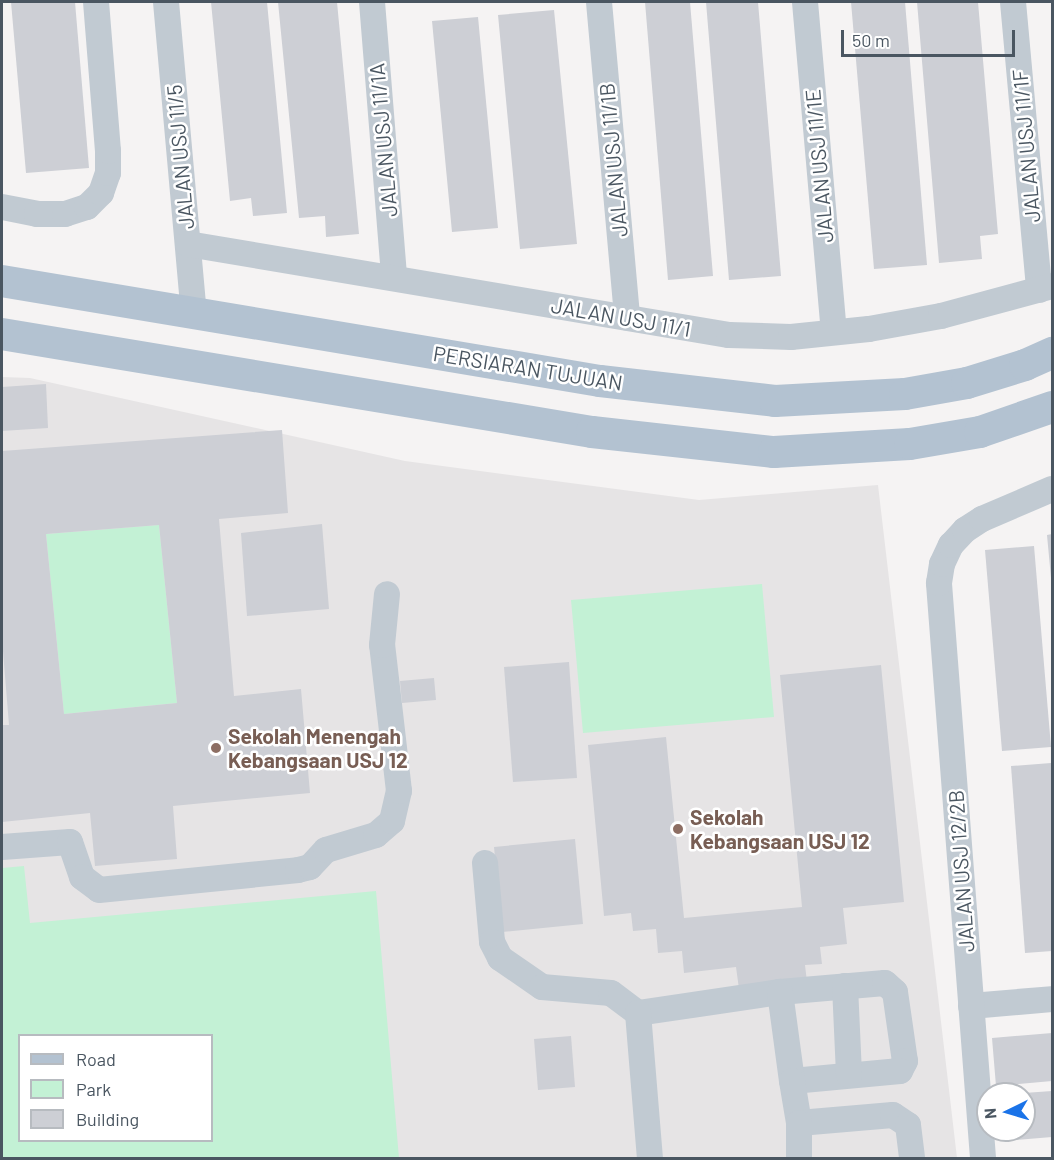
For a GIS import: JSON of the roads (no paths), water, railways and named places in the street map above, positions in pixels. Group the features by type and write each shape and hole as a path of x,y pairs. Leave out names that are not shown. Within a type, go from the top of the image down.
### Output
{"main road":[{"name":"PERSIARAN TUJUAN","path":"2,281 600,381 775,401 915,392 967,383 1025,365 1053,353"},
{"path":"2,334 592,432 774,452 910,444 980,432 1053,407"},
{"path":"2,347 50,342"}],"street":[{"path":"2,207 37,214 65,214 87,207 101,193 108,173 108,151 96,2"},
{"name":"JALAN USJ 11/5","path":"166,2 194,313"},
{"name":"JALAN USJ 11/1A","path":"372,2 394,278"},
{"name":"JALAN USJ 11/1B","path":"599,2 627,318"},
{"name":"JALAN USJ 11/1E","path":"805,2 834,331"},
{"name":"JALAN USJ 11/1F","path":"1013,2 1046,288"},
{"name":"JALAN USJ 11/1","path":"188,244 729,335 790,336 868,329 941,316 1046,288"},
{"name":"JALAN USJ 12/2B","path":"983,1158 939,583 942,564 951,545 965,530 992,514 1053,489"},
{"path":"2,847 70,842 82,877 99,890 298,870 310,867 326,850 376,835 392,821 399,791 382,645 387,594"},
{"path":"484,863 492,942 500,958 543,987 611,993 638,1014 780,992 845,986 885,983 895,992 905,1061 900,1071 792,1081"},
{"path":"845,986 849,1075"},
{"path":"780,992 799,1123 799,1158"},
{"path":"971,1006 1053,999"},
{"path":"638,1014 650,1158"},
{"path":"799,1123 892,1115 908,1125 912,1158"}],"place":[{"name":"Sekolah Menengah Kebangsaan USJ 12","path":"216,748"},
{"name":"Sekolah Kebangsaan USJ 12","path":"678,829"}]}
